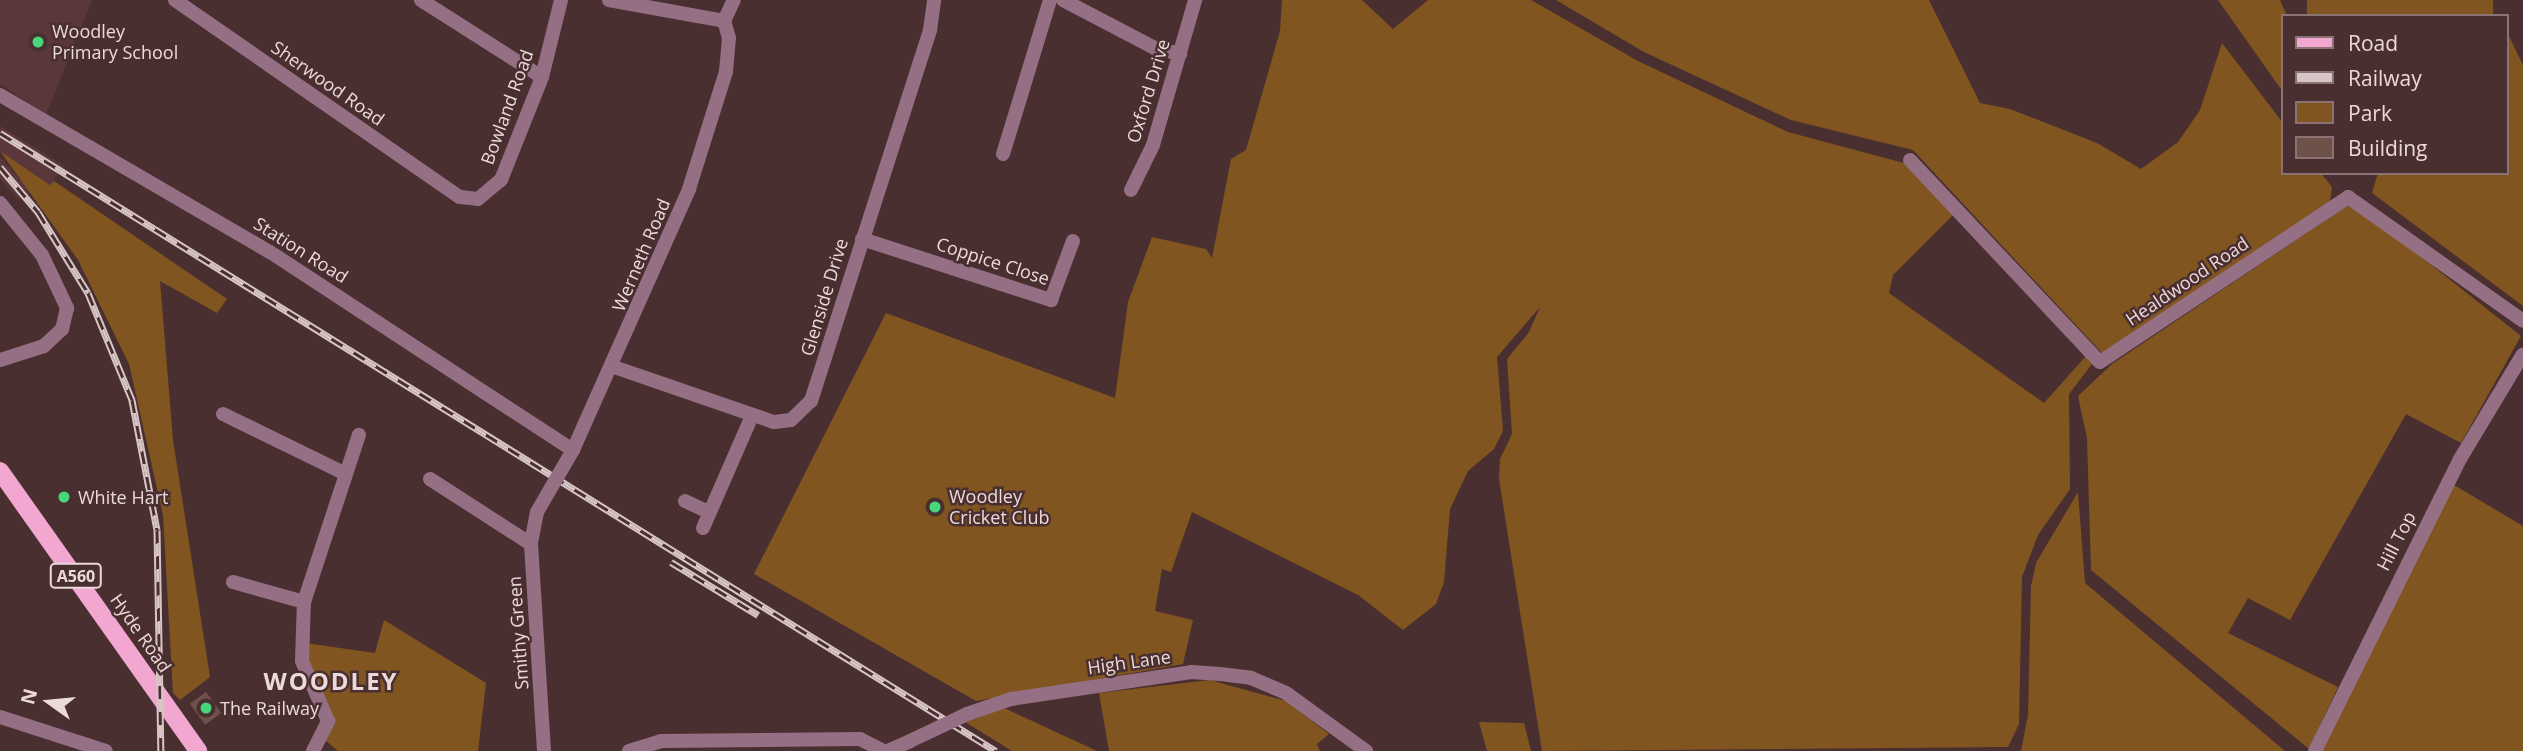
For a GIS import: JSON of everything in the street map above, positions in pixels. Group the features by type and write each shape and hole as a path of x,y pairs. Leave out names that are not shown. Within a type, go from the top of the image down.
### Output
{"main road":[{"name":"Hyde Road","path":"0,471 198,751"}],"street":[{"name":"Sherwood Road","path":"176,0 460,197"},
{"path":"421,0 542,77"},
{"name":"Bowland Road","path":"460,197 478,199 501,180 542,77 561,0"},
{"path":"609,0 724,21 734,0"},
{"name":"Glenside Drive","path":"614,367 751,418 791,420 811,401 930,30 934,0"},
{"path":"1003,154 1050,0"},
{"path":"1063,0 1155,48 1180,54"},
{"name":"Oxford Drive","path":"1130,190 1153,145 1195,0"},
{"name":"Werneth Road","path":"537,512 573,450 614,367 709,131 729,54 724,21"},
{"name":"Station Road","path":"0,96 270,252 573,450"},
{"name":"Healdwood Road","path":"1910,160 2101,362 2348,197 2523,321"},
{"path":"0,203 42,255 67,308 62,329 44,346 0,360"},
{"name":"Coppice Close","path":"862,239 1051,300 1073,241"},
{"name":"Hill Top","path":"2315,751 2460,458 2523,354"},
{"path":"223,414 344,473"},
{"path":"703,528 751,418"},
{"path":"313,751 328,721 302,662 304,602 344,473 359,435"},
{"path":"430,479 531,544"},
{"path":"685,501 709,512"},
{"name":"Smithy Green","path":"537,512 531,544 544,751"},
{"path":"233,582 304,602"},
{"name":"High Lane","path":"629,751 661,741 860,739 886,751 967,714 1011,699 1191,672 1251,678 1286,693 1366,751"},
{"path":"0,717 106,751"}],"shaded area":[{"name":"Woodley Primary School","path":"0,0 92,0 46,115 0,84"},
{"path":"0,126 65,166 50,185 0,151"},
{"path":"0,157 31,192 19,200 0,179"}],"green space":[{"path":"1282,0 1362,0 1393,29 1428,0 1531,0 1638,61 1788,132 1904,163 1955,213 1893,275 1889,293 2044,403 2086,356 2092,364 2069,394 2070,489 2038,535 2022,577 2019,724 2008,747 1542,751 1499,479 1500,459 1512,434 1507,359 1529,332 1540,307 1497,357 1503,431 1494,449 1468,471 1450,509 1444,582 1436,604 1403,630 1358,595 1192,512 1171,572 1162,569 1155,611 1193,620 1183,664 976,701 754,574 886,313 1115,398 1128,302 1152,237 1206,249 1212,258 1231,159 1246,150 1280,31"},
{"path":"1556,0 1929,0 1980,103 2010,109 2097,143 2141,169 2178,142 2200,110 2222,43 2282,122 2282,175 2323,175 2332,187 2330,202 2102,353 1913,150 1791,120 1644,52"},
{"path":"2218,0 2280,0 2286,14 2282,14 2282,91"},
{"path":"2307,0 2493,0 2493,14 2307,14"},
{"path":"2509,36 2523,65 2523,306 2372,193 2377,175 2509,175"},
{"path":"0,151 50,185 54,181 227,299 217,313 160,281 173,440 210,677 180,700 173,693 163,515 129,364 78,260"},
{"path":"2347,206 2362,210 2521,336 2461,443 2406,414 2290,620 2248,598 2228,633 2338,687 2309,749 2091,570 2087,438 2078,396 2112,364"},
{"path":"2454,485 2523,526 2523,751 2322,751"},
{"path":"2078,492 2085,583 2285,751 2021,751 2028,715 2031,586 2036,563"},
{"path":"384,620 486,683 478,751 338,751 325,740 305,643 375,653"},
{"path":"1210,680 1286,701 1329,734 1317,744 1320,751 1109,751 1099,693"},
{"path":"1004,708 1097,751 1012,751 965,722"},
{"path":"1479,722 1524,723 1531,751 1487,751"}],"building":[{"name":"The Railway","path":"206,692 221,713 205,725 190,704"}],"railway":[{"path":"0,133 996,751"},
{"path":"0,167 38,212 88,293 132,400 157,530 161,751"},
{"path":"671,562 758,615"}],"place":[{"name":"Woodley Primary School","path":"38,42"},
{"name":"White Hart","path":"64,497"},
{"name":"Woodley Cricket Club","path":"935,507"},
{"name":"The Railway","path":"206,708"}],"district":[{"name":"WOODLEY","path":"331,681"}]}
